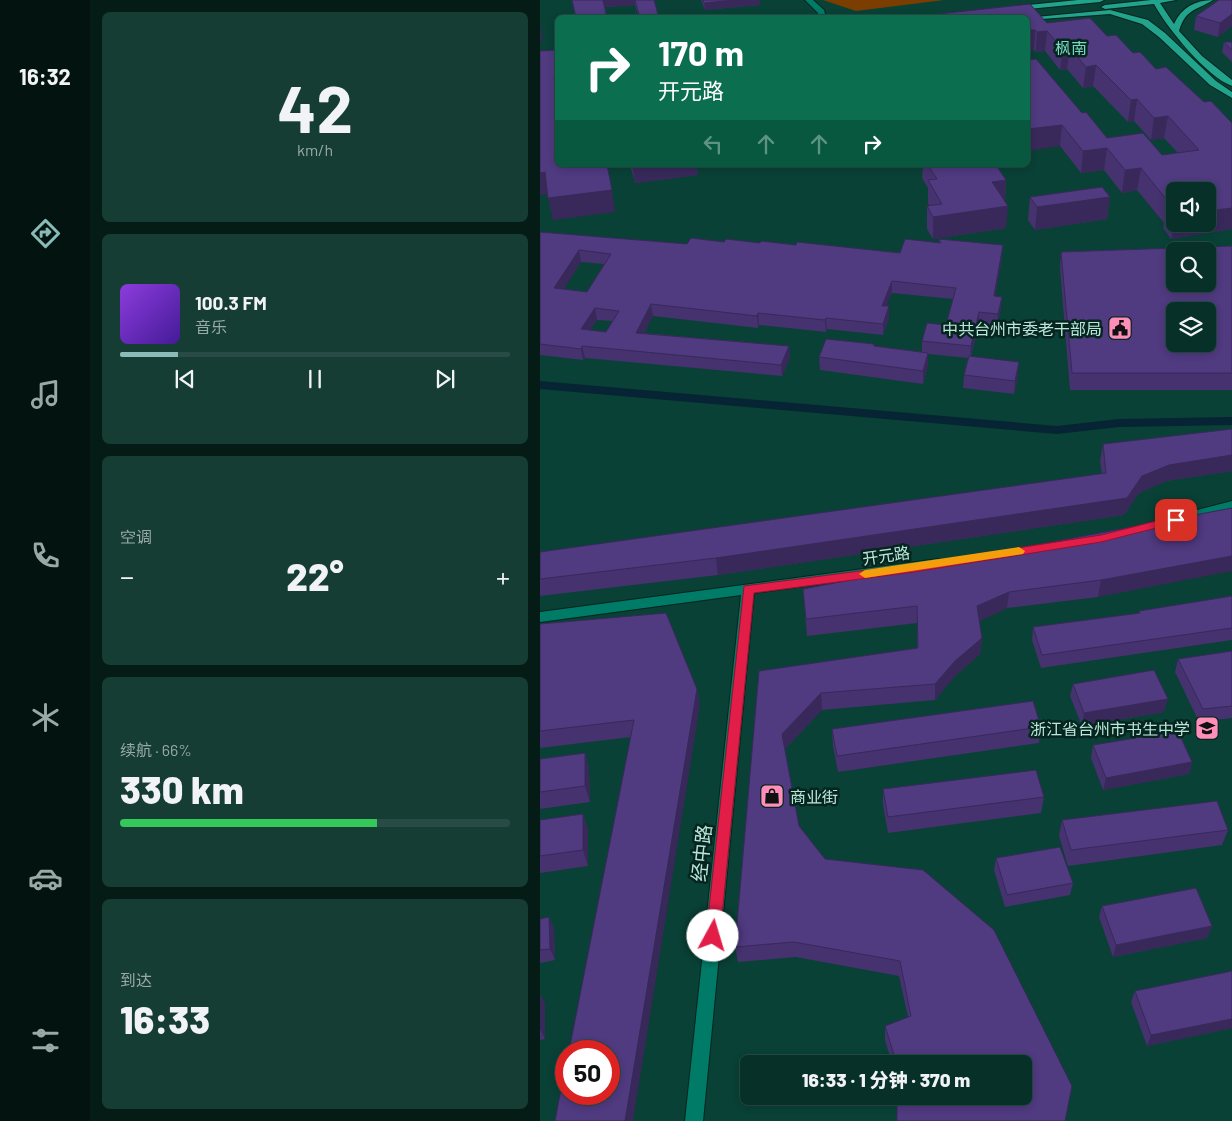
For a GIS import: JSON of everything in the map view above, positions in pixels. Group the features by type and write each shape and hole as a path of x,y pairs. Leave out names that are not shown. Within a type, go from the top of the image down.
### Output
{"main road":[{"path":"809,0 821,15"},
{"path":"1071,3 1080,0"},
{"path":"1007,9 1100,0"},
{"path":"1021,15 1172,0"},
{"path":"1176,30 1177,23 1184,12 1208,0"},
{"path":"1156,1 1187,44 1232,84"},
{"path":"1138,2 1162,35"},
{"path":"1030,18 1110,12 1145,22 1152,26 1213,83 1232,96"},
{"path":"1166,522 1232,505"},
{"name":"开元路","path":"540,617 953,562"},
{"name":"经中路","path":"694,1121 748,590"}],"shaded area":[{"path":"823,0 944,0 856,11"}],"building":[{"path":"572,0 603,0 606,15 575,15"},
{"path":"635,0 654,0 658,15 639,15"},
{"path":"703,0 737,0 704,3"},
{"path":"1219,0 1232,0 1232,14 1220,23 1196,16"},
{"path":"1030,4 1047,23 1090,18 1107,36 1116,35 1133,53 1140,52 1156,69 1166,67 1204,102 1211,101 1232,123 1232,208 1216,210 1216,182 1166,182 1166,199 1141,168 1125,170 1107,148 1083,151 1062,125 1030,129 1030,60 1036,59 1082,113 1086,112 1107,138 1143,133 1162,155 1199,150 1168,116 1154,118 1137,99 1131,100 1096,65 1086,67 1070,48 1063,49 1047,31 1037,32 1030,30 1030,15 929,15"},
{"path":"1224,42 1232,42 1232,50"},
{"path":"555,50 555,167 607,167 612,190 548,198 545,172 540,173 540,51"},
{"path":"929,167 997,167 1006,180 992,182 1008,206 933,217 927,206 942,204 928,180 937,179"},
{"path":"1102,187 1110,197 1037,207 1030,197"},
{"path":"540,232 687,244 691,238 724,242 726,239 796,245 797,242 900,253 905,239 941,243 939,239 1003,245 994,296 1002,297 998,314 979,312 971,346 922,341 927,323 946,325 956,288 892,281 882,306 889,306 883,324 758,313 757,316 651,304 636,333 789,346 781,365 582,346 581,349 540,344","holes":["579,250 611,254 587,292 554,288","595,308 619,311 606,332 581,329"]},
{"name":"中共台州市委老干部局","path":"1232,246 1232,373 1072,373 1061,252 1166,248 1166,292 1216,292 1216,247"},
{"path":"826,339 874,344 874,346 928,353 923,371 819,357"},
{"path":"969,356 1019,362 1015,381 964,375"},
{"path":"1232,429 1232,455 1169,465 1142,476 1127,498 716,558 540,579 540,552 1106,473 1103,444"},
{"name":"商业街","path":"1232,508 1232,556 1101,580 1009,592 977,606 982,638 955,661 935,684 821,693 782,734 799,826 825,859 923,870 994,930 1072,1086 1065,1121 897,1121 897,1105 1032,1105 1032,1055 894,1055 885,1026 911,1016 900,961 794,942 735,947 759,671 918,648 917,606 806,619 803,589"},
{"path":"1232,596 1232,628 1042,655 1033,627 1140,613 1139,611"},
{"path":"666,613 697,689 625,1121 555,1121 558,1105 620,1105 620,1040 571,1040 634,720 540,731 540,624"},
{"path":"1232,651 1232,706 1203,709 1178,659"},
{"path":"1154,670 1168,699 1084,713 1073,684"},
{"path":"1033,701 1041,727 837,756 832,729"},
{"path":"1178,731 1192,762 1106,778 1093,745"},
{"path":"585,753 585,786 540,792 540,759"},
{"path":"1036,770 1044,797 888,817 883,789"},
{"path":"1217,801 1228,830 1071,850 1062,820"},
{"path":"583,814 583,850 540,856 540,820"},
{"path":"1060,847 1073,883 1007,895 996,858"},
{"path":"1196,888 1212,926 1116,945 1102,906"},
{"path":"549,917 550,949 540,950 540,919"},
{"path":"1232,971 1232,1019 1151,1035 1135,991"}],"waterway":[{"path":"540,385 1057,430 1119,423 1232,421"}],"slow traffic":[{"path":"865,574 1019,551"}],"place":[{"name":"中共台州市委老干部局","path":"1120,328"},
{"name":"浙江省台州市书生中学","path":"1207,728"},
{"name":"商业街","path":"772,796"}],"district":[{"name":"枫南","path":"1071,47"}],"route":[{"path":"713,936 748,590 914,568 1101,538 1176,520"}]}
